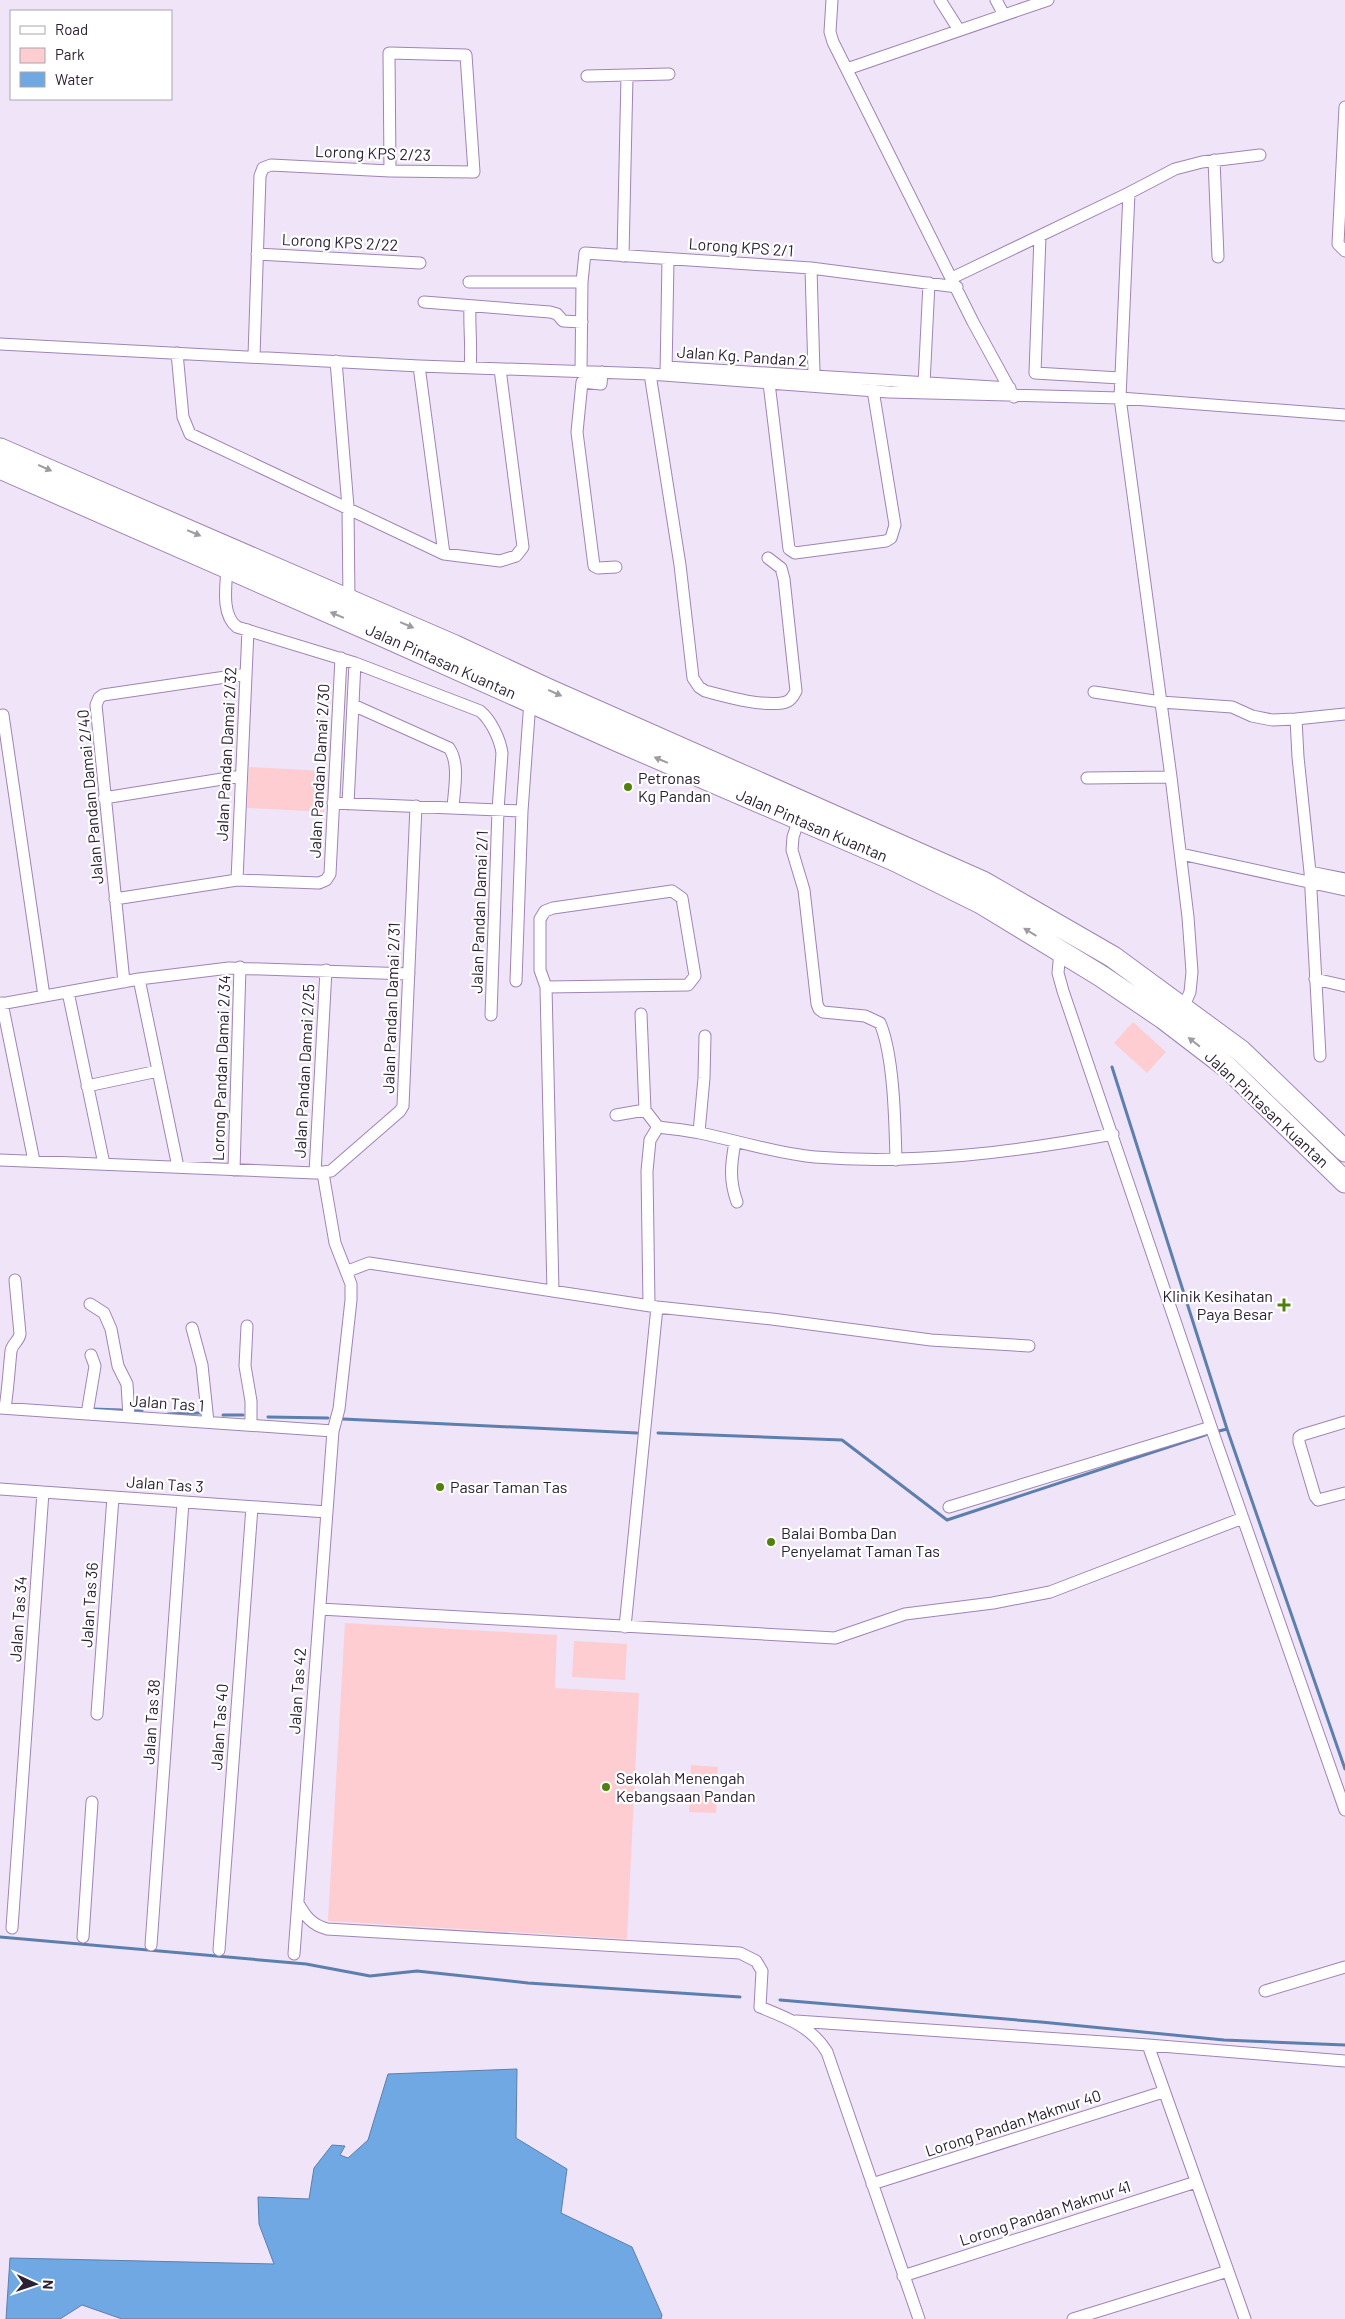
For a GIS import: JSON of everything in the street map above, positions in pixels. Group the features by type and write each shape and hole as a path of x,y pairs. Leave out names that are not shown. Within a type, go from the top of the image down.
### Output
{"highway":[{"name":"Jalan Pintasan Kuantan","path":"0,449 349,600 983,882 1113,957 1241,1051 1345,1151"},
{"name":"Jalan Pintasan Kuantan","path":"0,468 530,700 618,741 894,860 981,903 1060,951 1163,1018 1227,1067 1345,1182"}],"street":[{"path":"832,0 830,32 973,322 1012,392"},
{"path":"940,0 959,30"},
{"path":"996,0 1004,14"},
{"path":"847,69 1048,0"},
{"name":"Lorong KPS 2/23","path":"258,254 260,176 263,168 271,165 390,171 474,172 466,55 389,53 390,171"},
{"path":"587,76 669,74"},
{"path":"623,256 627,76"},
{"path":"1345,108 1342,209 1338,244 1345,251"},
{"path":"954,283 1040,236 1175,169 1214,160 1260,154"},
{"path":"1214,160 1218,257"},
{"path":"1129,193 1120,398 1181,854 1192,972 1190,992 1183,1008"},
{"path":"1040,236 1035,373 1120,378"},
{"name":"Lorong KPS 2/1","path":"582,282 585,253 811,268 930,283 954,283"},
{"path":"254,356 258,254"},
{"name":"Lorong KPS 2/22","path":"258,254 420,263"},
{"path":"666,372 668,259"},
{"path":"811,268 814,373 816,377"},
{"path":"469,282 582,282 581,371"},
{"path":"924,384 930,283"},
{"path":"424,302 550,312 557,314 563,321 582,322"},
{"path":"470,307 469,331 472,346 470,368"},
{"path":"0,344 419,366 650,374 666,372 873,390 1012,392 1345,415"},
{"path":"177,353 182,417 190,434 444,554 500,561 516,556 523,547 500,369"},
{"path":"336,361 348,507 349,600"},
{"path":"419,366 444,554"},
{"path":"602,372 601,384 582,382 577,432 594,566 598,568 616,567"},
{"name":"Jalan Kg. Pandan 2","path":"666,372 816,377 1012,392"},
{"path":"650,374 680,565 693,678 698,687 705,691 760,702 784,703 792,699 796,691 784,579 781,568 768,558"},
{"path":"769,382 789,549 795,553 886,541 891,538 894,525 873,390"},
{"name":"Jalan Pandan Damai 2/1","path":"227,568 226,597 229,618 238,627 355,663 480,710 486,716 501,745 502,753 498,810 491,1015"},
{"name":"Jalan Pandan Damai 2/32","path":"236,880 248,630"},
{"name":"Jalan Pandan Damai 2/30","path":"115,899 236,880 319,884 326,880 330,874 340,658"},
{"path":"348,804 355,663"},
{"name":"Jalan Pandan Damai 2/40","path":"124,982 96,705 99,698 104,695 246,674"},
{"path":"1094,692 1161,702 1225,706 1272,720 1345,714"},
{"path":"516,981 522,811 530,700"},
{"path":"353,705 449,748 454,754 455,763 453,808"},
{"path":"3,714 44,996"},
{"path":"1296,719 1310,877 1320,1056"},
{"path":"104,798 241,776"},
{"path":"1087,778 1171,777"},
{"path":"333,803 522,811"},
{"name":"Jalan Pandan Damai 2/31","path":"319,1173 331,1171 400,1111 403,1106 416,806"},
{"path":"799,819 793,837 792,850 804,890 817,1004 819,1009 824,1012 865,1016 880,1023 888,1055 896,1160"},
{"path":"1181,854 1310,877 1345,879"},
{"path":"1310,877 1345,890"},
{"path":"546,988 688,985 695,976 682,898 672,892 553,908 545,911 540,919 540,970 546,988 553,1291"},
{"path":"518,916 540,919"},
{"path":"1060,951 1058,973 1063,991 1211,1427 1345,1810"},
{"path":"34,1161 1,1004 139,979 240,967 409,974"},
{"name":"Lorong Pandan Damai 2/34","path":"234,1170 240,967"},
{"name":"Jalan Pandan Damai 2/25","path":"326,970 319,1173 335,1243 340,1259 348,1271"},
{"path":"139,979 178,1167"},
{"path":"1315,979 1345,986"},
{"path":"68,992 104,1164"},
{"path":"642,1014 645,1110 658,1127 699,1132 735,1142 814,1157 896,1160 1023,1149 1113,1134"},
{"path":"699,1132 704,1078 705,1036"},
{"path":"87,1086 158,1071"},
{"path":"616,1115 645,1110"},
{"path":"625,1627 653,1306 647,1171 650,1140 658,1127"},
{"path":"735,1142 730,1166 731,1185 737,1202"},
{"path":"0,1160 319,1173"},
{"path":"348,1271 369,1263 653,1306 772,1319 931,1340 1029,1346"},
{"name":"Jalan Tas 42","path":"294,1954 333,1431 339,1409 350,1300 351,1284 348,1271"},
{"path":"2,1408 10,1376 12,1348 20,1338 15,1280"},
{"path":"90,1304 104,1313 109,1323 115,1341 118,1366 127,1384 129,1417"},
{"path":"246,1326 245,1366 251,1401 251,1425"},
{"path":"192,1328 202,1365 208,1422"},
{"path":"87,1414 95,1366 91,1355"},
{"name":"Jalan Tas 1","path":"2,1408 333,1431"},
{"path":"1345,1422 1302,1435 1299,1437 1298,1442 1315,1496 1318,1500 1345,1493"},
{"path":"949,1507 1211,1427"},
{"name":"Jalan Tas 3","path":"0,1489 327,1512"},
{"name":"Jalan Tas 34","path":"12,1928 43,1492"},
{"name":"Jalan Tas 36","path":"97,1714 113,1497"},
{"name":"Jalan Tas 38","path":"151,1945 183,1502"},
{"name":"Jalan Tas 40","path":"219,1950 252,1507"},
{"path":"320,1609 721,1633 842,1637 888,1618 905,1614 993,1603 1050,1592 1243,1518"},
{"path":"83,1937 92,1802"},
{"path":"298,1903 311,1921 326,1929 740,1953 756,1961 762,1971 760,2007 796,2021 820,2040 827,2052 919,2319"},
{"path":"1265,1991 1345,1966"},
{"path":"796,2021 1148,2044 1345,2061"},
{"path":"1148,2044 1163,2092 1245,2319"},
{"name":"Lorong Pandan Makmur 40","path":"872,2184 1163,2092"},
{"name":"Lorong Pandan Makmur 41","path":"903,2276 1196,2182"},
{"path":"1073,2319 1228,2271"}],"green space":[{"path":"249,767 326,771 324,812 247,808"},
{"path":"1133,1022 1166,1052 1147,1073 1114,1043"},
{"path":"345,1623 557,1635 555,1688 639,1693 627,1939 328,1921"},
{"path":"574,1641 627,1644 625,1680 572,1677"},
{"path":"691,1765 718,1767 717,1784 690,1783"},
{"path":"690,1794 717,1796 716,1813 689,1812"}],"water":[{"path":"517,2069 516,2138 567,2169 561,2213 632,2247 662,2315 661,2319 122,2319 82,2305 60,2319 6,2319 10,2258 274,2264 259,2224 258,2197 309,2199 314,2168 332,2145 345,2146 340,2155 348,2158 368,2140 388,2074"}],"waterway":[{"path":"1112,1067 1227,1429 1345,1769"},
{"path":"92,1409 121,1410"},
{"path":"132,1411 142,1411"},
{"path":"168,1414 200,1413"},
{"path":"223,1415 243,1415"},
{"path":"268,1417 328,1418"},
{"path":"343,1419 637,1433"},
{"path":"1219,1431 1227,1429"},
{"path":"658,1433 842,1440 947,1520 1208,1434"},
{"path":"0,1937 306,1964 370,1976 417,1971 528,1983 740,1997"},
{"path":"780,2000 1041,2022 1224,2040 1345,2045"}],"place":[{"name":"Petronas Kg Pandan","path":"628,787"},
{"name":"Klinik Kesihatan Paya Besar","path":"1284,1305"},
{"name":"Pasar Taman Tas","path":"440,1487"},
{"name":"Balai Bomba Dan Penyelamat Taman Tas","path":"771,1542"},
{"name":"Sekolah Menengah Kebangsaan Pandan","path":"606,1787"}]}
